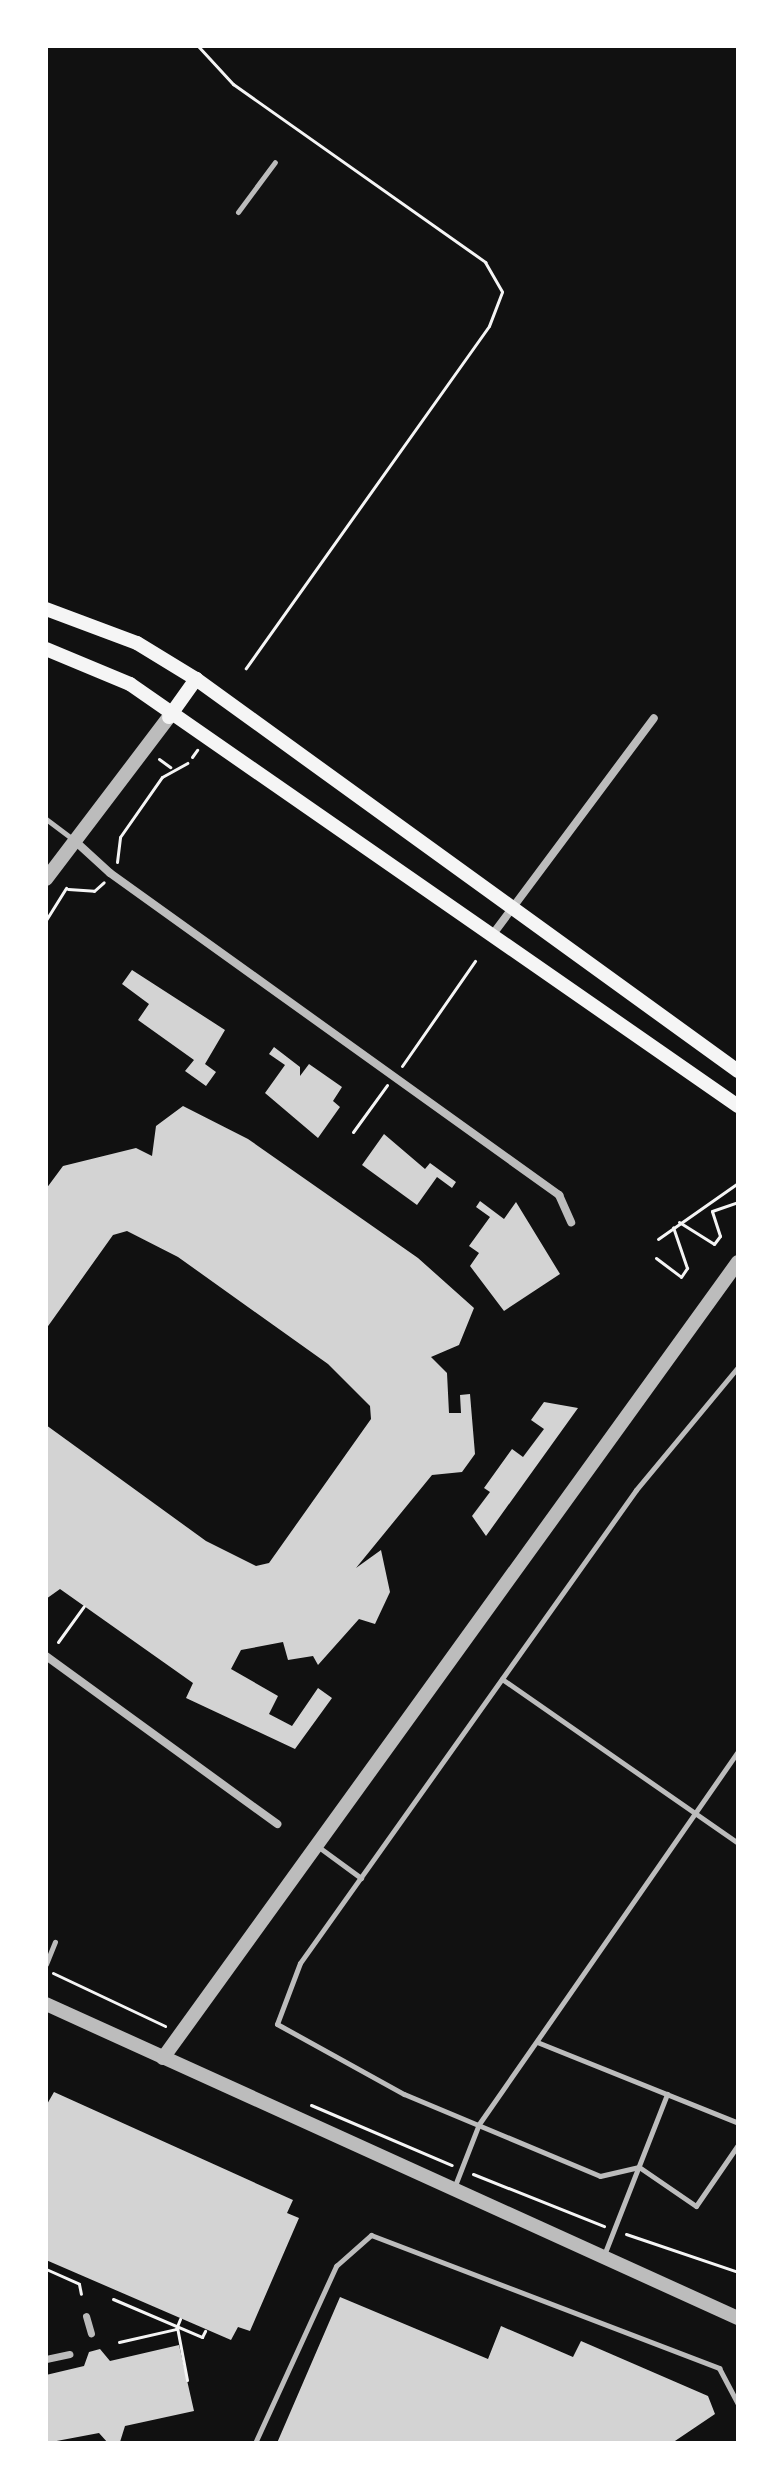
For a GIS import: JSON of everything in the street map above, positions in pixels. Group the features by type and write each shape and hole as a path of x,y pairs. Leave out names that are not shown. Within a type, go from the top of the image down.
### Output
{"main road":[{"path":"46,609 137,643 196,679 738,1071"},
{"path":"46,649 130,684 169,717 493,934 738,1106"},
{"path":"169,717 196,679"}],"street":[{"path":"53,881 75,841 169,717"},
{"path":"493,934 654,718"},
{"path":"75,841 110,873 559,1195 571,1222"},
{"path":"163,2058 738,1262"},
{"path":"46,1656 277,1824"},
{"path":"46,2004 452,2193 738,2318"},
{"path":"86,2316 91,2333"},
{"path":"46,2359 69,2354"}],"lane":[{"path":"238,212 275,162"},
{"path":"46,819 75,841"},
{"path":"738,1367 636,1490 300,1963 277,2024 404,2094 600,2176 639,2167 696,2206 738,2145"},
{"path":"502,1679 738,1843"},
{"path":"452,2193 479,2124 738,1751"},
{"path":"315,1844 361,1878"},
{"path":"46,1967 55,1942"},
{"path":"537,2042 738,2123"},
{"path":"602,2260 667,2094"},
{"path":"255,2443 336,2266 371,2235 719,2368 738,2404"}],"path":[{"path":"198,46 233,84 485,262 502,292 489,326 246,668"},
{"path":"159,759 170,767"},
{"path":"115,866 120,837 170,767 187,763"},
{"path":"53,881 68,889 94,891 103,883"},
{"path":"46,920 68,889"},
{"path":"399,1069 475,961"},
{"path":"353,1132 387,1085"},
{"path":"658,1239 738,1183"},
{"path":"679,1222 714,1244 720,1236 712,1211 738,1202"},
{"path":"656,1258 681,1277 687,1268 673,1227"},
{"path":"58,1642 84,1606"},
{"path":"46,1967 153,2016 178,2037"},
{"path":"301,2100 614,2230 736,2271 738,2263"},
{"path":"46,2269 79,2284 81,2294"},
{"path":"113,2299 202,2337 205,2331"},
{"path":"180,2319 177,2327 187,2380"},
{"path":"119,2342 177,2327"}],"building":[{"path":"132,970 225,1030 205,1064 216,1072 206,1086 185,1071 194,1060 138,1020 149,1004 122,984"},
{"path":"274,1047 300,1067 300,1076 309,1064 342,1087 333,1101 340,1107 318,1138 265,1093 285,1065 269,1054"},
{"path":"183,1106 248,1139 418,1258 474,1308 459,1345 431,1357 447,1373 449,1413 461,1413 460,1395 470,1394 475,1454 462,1472 432,1475 356,1568 381,1550 390,1592 375,1624 359,1619 318,1665 313,1656 288,1660 283,1642 241,1650 231,1669 278,1696 269,1714 292,1726 318,1688 332,1698 295,1749 186,1698 193,1683 60,1589 46,1599 46,1425 206,1541 256,1566 269,1563 371,1419 370,1406 328,1364 178,1257 127,1231 113,1235 46,1329 46,1189 63,1166 136,1148 152,1156 156,1126"},
{"path":"384,1134 425,1169 430,1163 456,1182 452,1188 437,1177 417,1205 362,1165"},
{"path":"480,1201 504,1219 516,1202 560,1274 504,1311 470,1266 479,1253 469,1246 490,1217 476,1207"},
{"path":"544,1402 578,1408 486,1536 472,1516 490,1492 484,1488 512,1449 523,1457 544,1429 531,1420"},
{"path":"54,2092 293,2200 287,2213 299,2218 250,2331 238,2327 231,2340 46,2260 46,2106"},
{"path":"340,2297 488,2359 501,2326 573,2357 581,2341 708,2396 715,2414 672,2443 277,2443"},
{"path":"179,2345 194,2411 125,2426 120,2442 108,2443 99,2433 46,2443 46,2375 84,2366 89,2352 100,2349 110,2361"}]}
